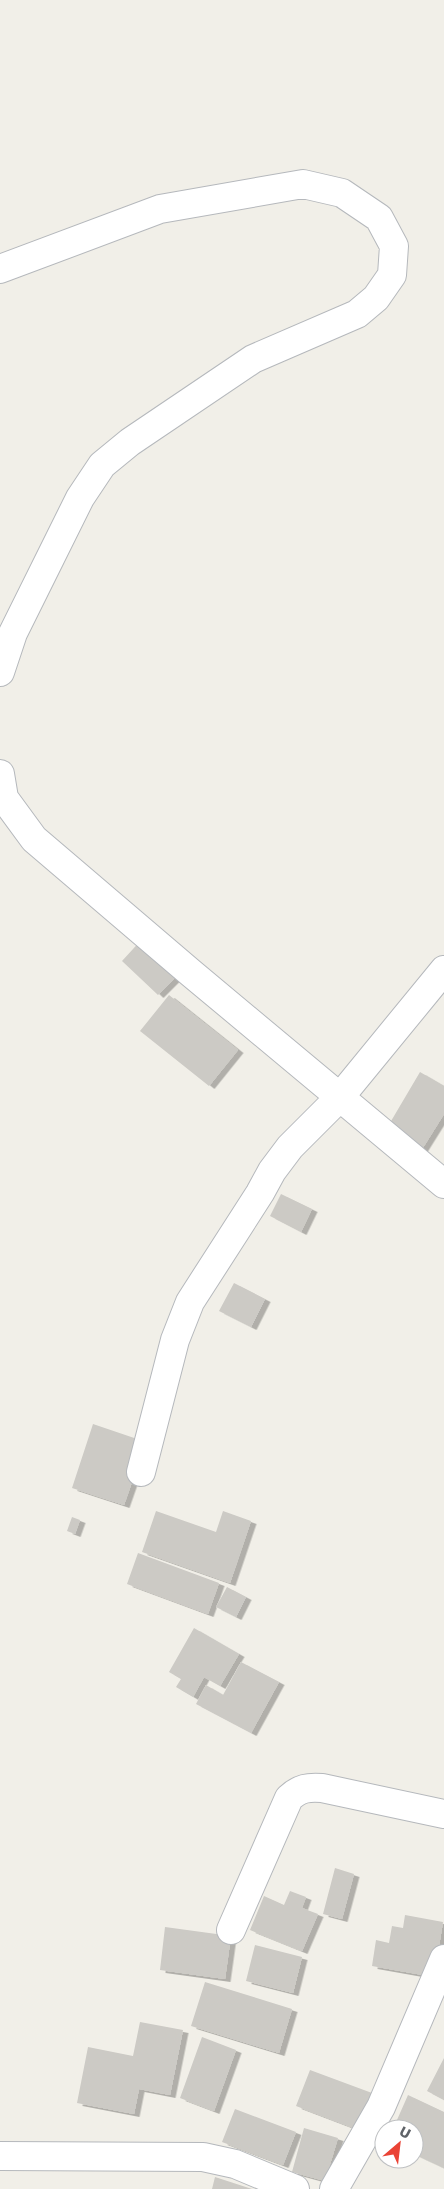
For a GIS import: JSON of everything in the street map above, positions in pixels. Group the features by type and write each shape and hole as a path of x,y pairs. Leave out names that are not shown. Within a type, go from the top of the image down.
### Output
{"street":[{"path":"0,269 160,209 303,184 342,193 379,218 394,246 392,274 376,298 357,314 253,359 130,442 102,465 80,498 13,633 0,672"},
{"path":"0,774 4,798 34,839 183,967 444,1184"},
{"path":"141,1472 175,1340 190,1302 260,1193 272,1170 290,1147 340,1097 444,970"},
{"path":"231,1930 289,1798 298,1791 307,1787 322,1788 444,1814"},
{"path":"334,2189 381,2107 444,1959"},
{"path":"0,2156 203,2157 235,2164 295,2189"}],"building":[{"path":"144,937 181,972 158,995 122,961"},
{"path":"169,995 238,1050 209,1086 140,1031"},
{"path":"420,1072 444,1086 444,1114 419,1154 384,1133"},
{"path":"281,1194 312,1209 301,1232 270,1216"},
{"path":"234,1283 265,1299 251,1327 219,1311"},
{"path":"93,1424 146,1442 124,1505 72,1488"},
{"path":"156,1511 216,1532 223,1511 251,1521 230,1583 142,1552"},
{"path":"72,1517 80,1520 75,1534 67,1531"},
{"path":"138,1553 219,1583 208,1614 127,1584"},
{"path":"227,1587 246,1597 236,1617 216,1607"},
{"path":"194,1628 239,1654 220,1686 204,1677 193,1697 176,1687 181,1679 169,1672"},
{"path":"241,1662 279,1682 251,1733 196,1704 206,1685 223,1695"},
{"path":"335,1868 354,1874 342,1919 323,1914"},
{"path":"290,1891 306,1897 302,1908 318,1914 302,1951 250,1930 264,1896 284,1905"},
{"path":"405,1915 443,1922 434,1977 372,1966 376,1940 389,1943 392,1926 403,1928"},
{"path":"165,1927 231,1936 225,1979 160,1970"},
{"path":"255,1945 302,1957 293,1993 246,1981"},
{"path":"205,1982 292,2009 279,2053 191,2026"},
{"path":"140,2022 183,2030 170,2095 139,2089 134,2114 77,2103 88,2047 133,2056"},
{"path":"202,2037 236,2050 214,2111 180,2098"},
{"path":"444,2058 444,2100 427,2091"},
{"path":"310,2070 372,2093 359,2130 296,2106"},
{"path":"408,2095 444,2112 444,2168 424,2159 424,2119 397,2119"},
{"path":"235,2109 296,2132 283,2165 222,2142"},
{"path":"304,2128 338,2138 325,2181 292,2172"},
{"path":"215,2177 252,2189 212,2189"}]}
